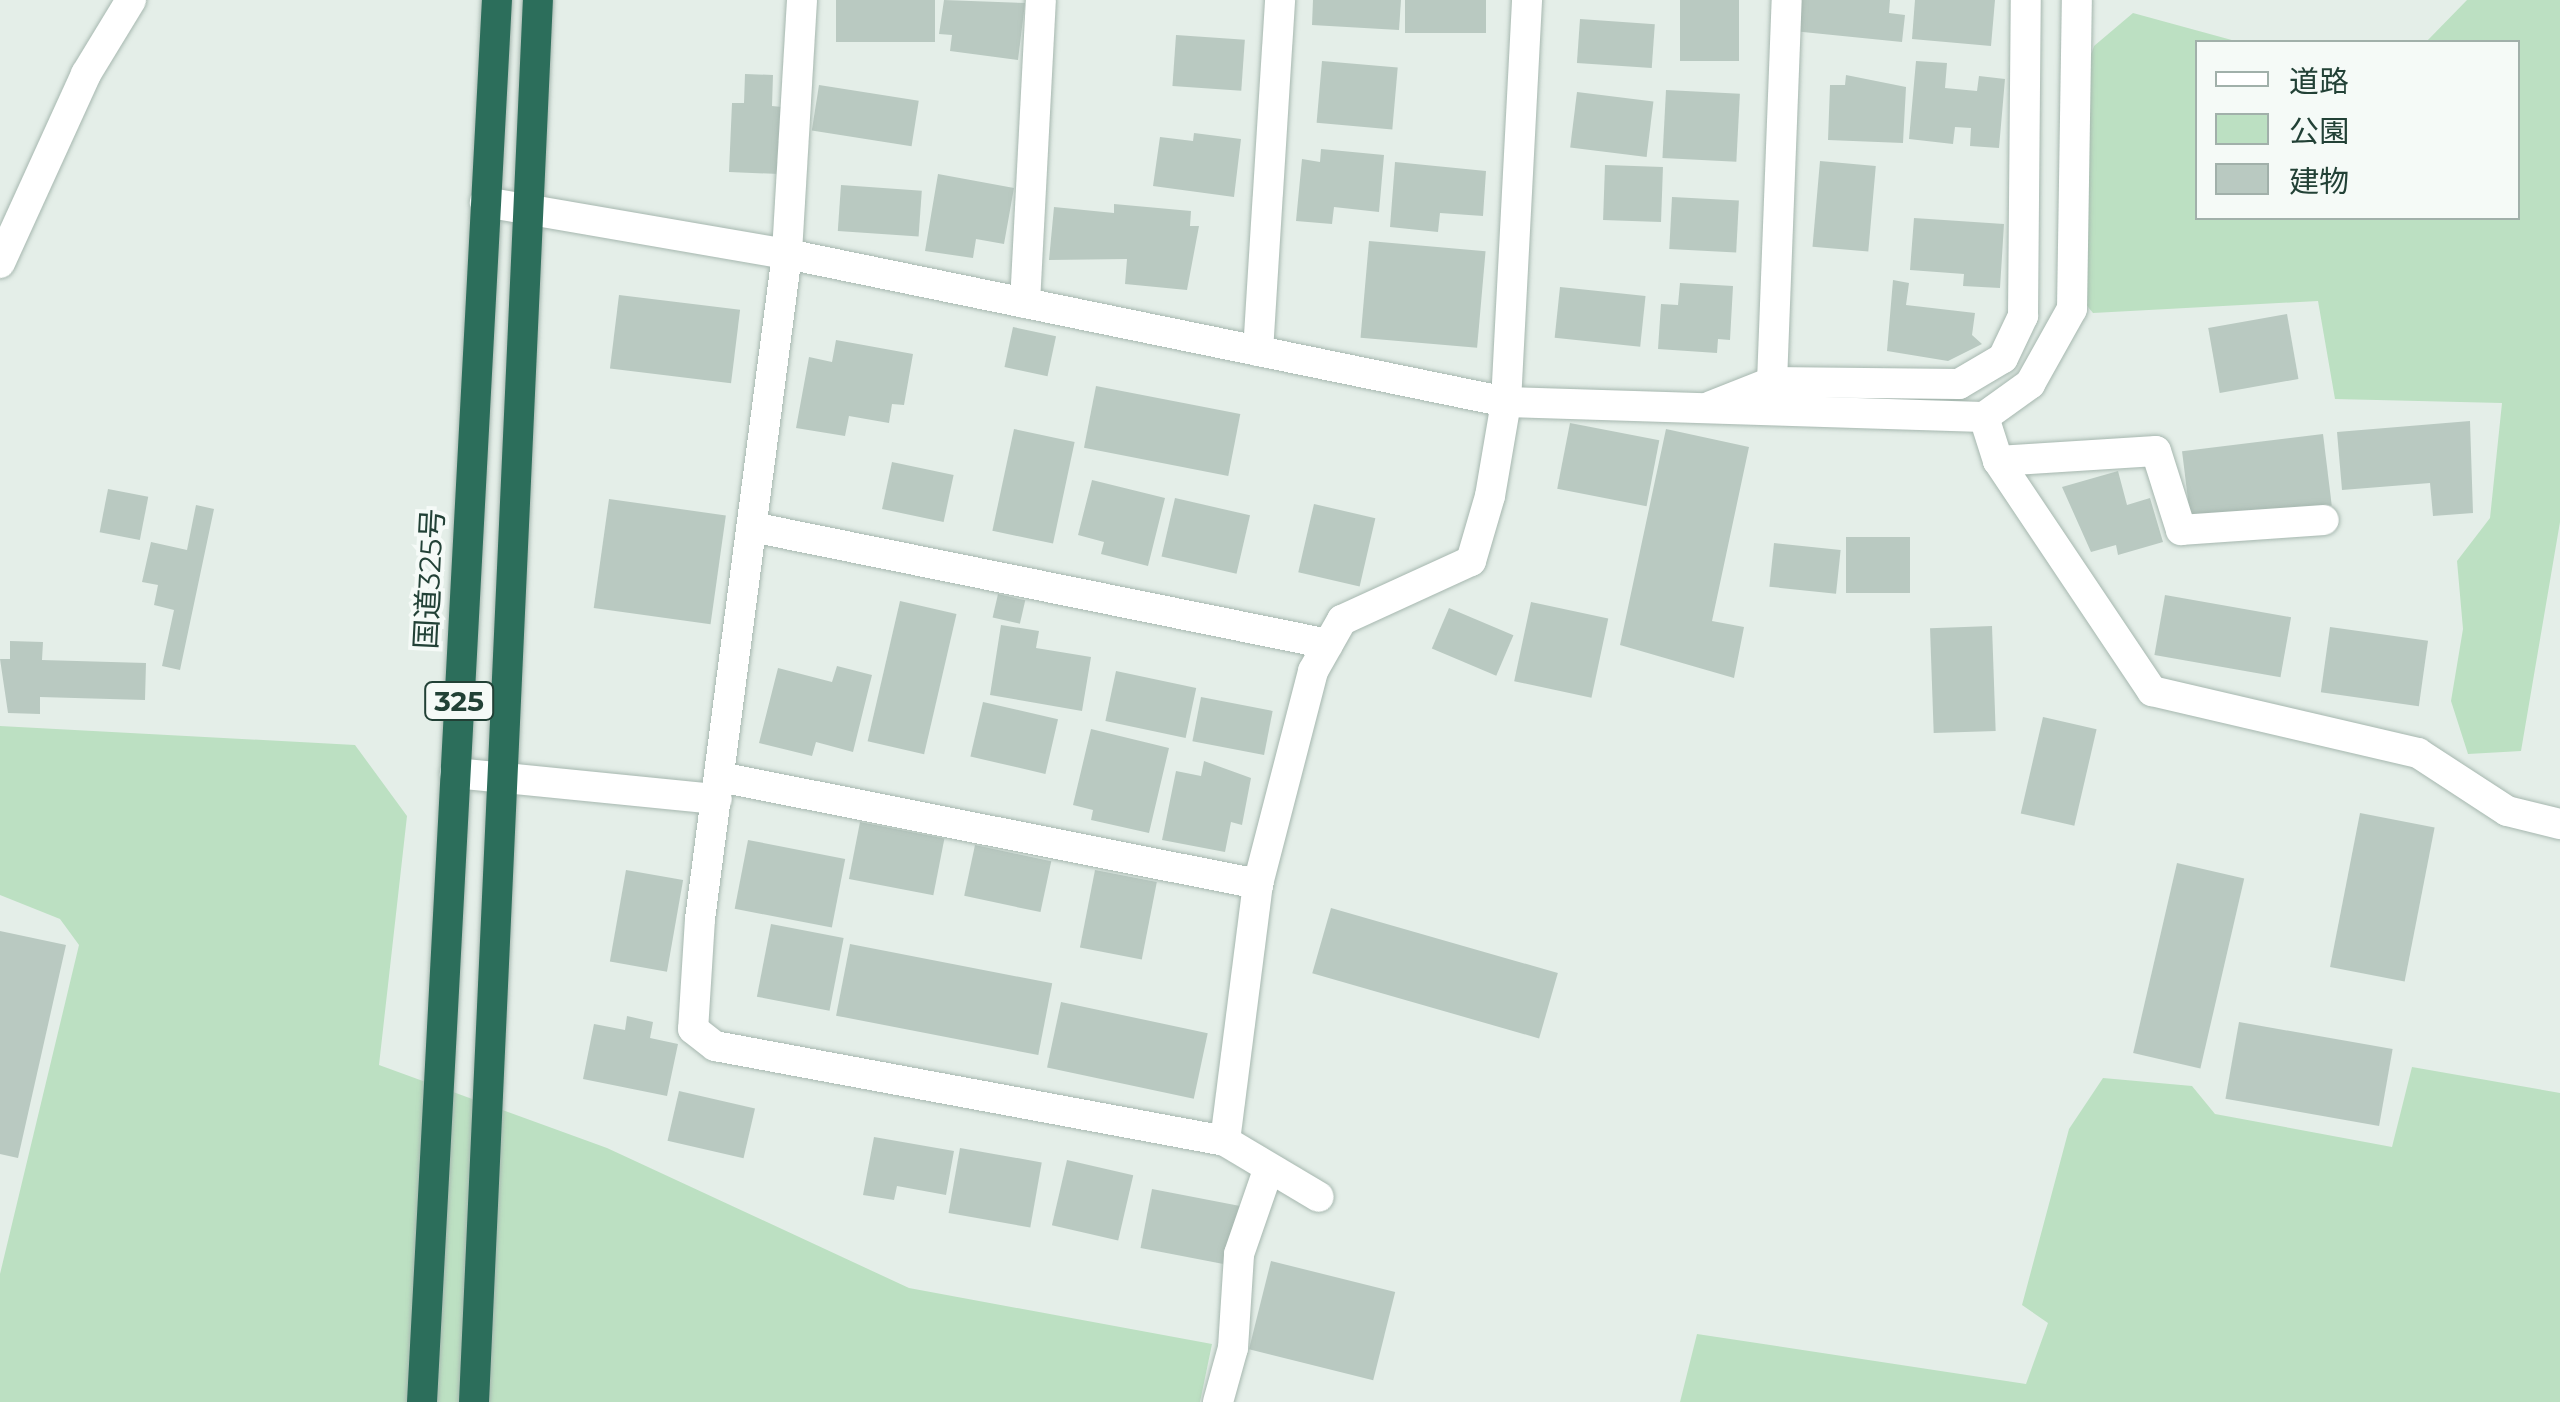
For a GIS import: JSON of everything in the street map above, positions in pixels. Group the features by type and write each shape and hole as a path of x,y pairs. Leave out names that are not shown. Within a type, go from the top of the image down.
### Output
{"highway":[{"name":"国道325号","path":"422,1402 497,0"},
{"name":"325","path":"474,1402 525,207 538,0"}],"street":[{"path":"0,262 86,74 131,0"},
{"path":"802,0 787,254 718,788 694,1029 714,1046 1224,1141 1267,1173 1318,1197"},
{"path":"1025,302 1041,0"},
{"path":"1258,351 1280,0"},
{"path":"1224,1141 1258,884 1328,644 1342,620 1472,562 1506,402 1527,0"},
{"path":"1772,382 1787,0"},
{"path":"1700,410 1772,382 1959,384 2003,358 2024,316 2026,0"},
{"path":"485,202 787,254 1506,402 1984,417 2042,369 2072,310 2077,0"},
{"path":"1984,417 1998,460 2152,691 2418,753 2507,811 2560,824"},
{"path":"1998,460 2156,450 2182,530 2324,520"},
{"path":"752,527 1328,644"},
{"path":"455,773 501,780 718,788 1258,884"},
{"path":"1218,1402 1233,1348 1239,1254 1267,1173"}],"green space":[{"path":"2467,0 2560,0 2560,522 2521,751 2468,754 2451,701 2463,629 2457,561 2490,518 2502,403 2335,399 2318,301 2093,313 2065,279 2073,107 2094,46 2133,13 2232,40 2195,40 2195,220 2520,220 2520,40 2428,40"},
{"path":"0,726 355,745 407,816 379,1065 607,1148 909,1288 1212,1344 1200,1402 0,1402 0,1274 79,945 60,919 0,895"},
{"path":"2412,1067 2560,1093 2560,1402 1680,1402 1697,1334 2026,1384 2048,1323 2022,1305 2069,1129 2103,1078 2192,1086 2215,1114 2392,1147"}],"building":[{"path":"836,0 935,0 935,42 836,42"},
{"path":"944,0 1025,3 1018,60 950,51 952,35 939,34"},
{"path":"1313,0 1401,0 1399,30 1312,25"},
{"path":"1405,0 1486,0 1486,33 1405,33"},
{"path":"1680,0 1739,0 1739,61 1680,61"},
{"path":"1796,0 1890,0 1889,13 1905,15 1902,42 1793,31"},
{"path":"1915,0 1995,0 1991,46 1912,39"},
{"path":"1580,19 1655,24 1652,68 1577,63"},
{"path":"1176,35 1245,40 1241,91 1172,86"},
{"path":"1322,61 1398,68 1392,129 1317,123"},
{"path":"1916,61 1947,63 1945,88 1977,91 1979,76 2005,79 1999,148 1970,146 1971,128 1955,127 1953,144 1909,139"},
{"path":"745,74 773,75 772,106 782,107 779,174 729,172 732,103 744,103"},
{"path":"1846,75 1906,87 1903,143 1828,140 1830,85 1845,85"},
{"path":"819,85 919,101 912,146 812,130"},
{"path":"1666,90 1740,94 1736,162 1662,158"},
{"path":"1577,92 1653,101 1647,157 1570,148"},
{"path":"1194,133 1241,139 1234,197 1153,186 1160,137 1193,141"},
{"path":"1321,149 1384,155 1379,212 1334,207 1332,224 1296,221 1302,159 1320,162"},
{"path":"1820,161 1876,166 1868,252 1813,247"},
{"path":"1395,162 1486,171 1483,216 1440,213 1438,232 1390,227"},
{"path":"1605,165 1663,167 1661,222 1603,220"},
{"path":"938,174 1014,188 1004,244 976,239 973,258 925,251"},
{"path":"841,185 922,191 919,237 838,231"},
{"path":"1672,197 1739,201 1736,252 1669,249"},
{"path":"1114,204 1191,211 1190,226 1199,226 1187,290 1125,284 1127,259 1049,260 1054,207 1114,213"},
{"path":"1914,218 2004,224 2000,288 1963,286 1964,274 1910,270"},
{"path":"1369,241 1486,251 1477,348 1361,338"},
{"path":"1893,280 1909,283 1906,305 1975,313 1972,335 1982,344 1948,361 1887,351"},
{"path":"1680,283 1733,286 1730,340 1718,339 1717,353 1658,349 1661,304 1678,305"},
{"path":"1560,287 1646,296 1640,347 1555,338"},
{"path":"619,295 740,310 731,383 610,368"},
{"path":"2287,314 2298,379 2220,393 2208,328"},
{"path":"1013,327 1056,336 1048,376 1004,367"},
{"path":"836,340 913,354 904,405 892,404 889,423 849,416 845,436 796,428 809,357 832,362"},
{"path":"1096,386 1240,414 1228,476 1084,448"},
{"path":"2470,421 2473,513 2433,516 2430,483 2342,490 2337,432"},
{"path":"1570,423 1659,440 1647,506 1557,489"},
{"path":"1014,429 1075,442 1053,544 992,531"},
{"path":"1666,429 1749,447 1712,621 1744,627 1734,678 1620,645"},
{"path":"2323,434 2332,505 2191,523 2182,451"},
{"path":"892,462 954,475 944,522 882,509"},
{"path":"2118,471 2127,505 2150,498 2163,542 2118,555 2116,545 2091,552 2062,487"},
{"path":"1092,480 1165,498 1148,566 1101,554 1104,542 1078,535"},
{"path":"108,489 148,497 140,540 100,532"},
{"path":"1175,498 1250,515 1237,574 1162,556"},
{"path":"609,499 726,515 711,624 594,608"},
{"path":"1314,504 1375,518 1360,586 1298,572"},
{"path":"196,505 214,509 180,670 162,666 174,610 154,605 158,585 142,582 151,542 187,550"},
{"path":"1846,537 1910,537 1910,593 1846,593"},
{"path":"1774,543 1841,550 1836,594 1769,587"},
{"path":"998,594 1025,600 1020,624 993,617"},
{"path":"2165,595 2291,617 2280,677 2154,655"},
{"path":"900,601 957,614 924,754 868,741"},
{"path":"1531,602 1608,618 1591,698 1514,681"},
{"path":"1449,608 1513,635 1496,676 1432,649"},
{"path":"1001,625 1039,631 1036,648 1091,657 1082,711 990,695"},
{"path":"1992,626 1996,731 1934,733 1930,628"},
{"path":"2330,627 2428,641 2419,706 2321,692"},
{"path":"10,641 43,642 42,660 146,663 145,700 40,697 40,714 8,713 0,659 10,659"},
{"path":"837,666 872,675 853,752 816,742 812,756 759,743 778,668 832,682"},
{"path":"1116,671 1196,688 1186,738 1105,721"},
{"path":"1201,697 1273,711 1264,755 1192,741"},
{"path":"983,702 1058,719 1045,774 970,757"},
{"path":"2043,717 2097,729 2074,826 2021,813"},
{"path":"1091,729 1169,748 1149,833 1091,820 1093,810 1073,805"},
{"path":"1204,761 1251,778 1242,825 1231,822 1225,852 1162,840 1176,771 1201,776"},
{"path":"2360,813 2435,828 2405,982 2330,967"},
{"path":"860,822 944,838 933,895 849,879"},
{"path":"748,840 845,859 832,928 735,909"},
{"path":"975,845 1051,861 1040,912 964,896"},
{"path":"2177,863 2244,879 2200,1069 2133,1053"},
{"path":"626,870 683,880 667,972 610,962"},
{"path":"1095,870 1157,882 1142,960 1080,948"},
{"path":"1331,908 1558,973 1539,1038 1312,973"},
{"path":"771,924 844,938 830,1011 757,997"},
{"path":"0,931 66,945 18,1158 0,1154"},
{"path":"850,944 1052,983 1038,1055 836,1016"},
{"path":"1061,1002 1208,1033 1194,1099 1047,1068"},
{"path":"627,1016 653,1022 650,1038 678,1044 667,1096 583,1079 594,1024 625,1030"},
{"path":"2239,1022 2393,1049 2379,1126 2225,1099"},
{"path":"679,1091 755,1109 744,1158 668,1141"},
{"path":"874,1137 954,1151 946,1195 897,1186 894,1200 863,1195"},
{"path":"960,1148 1042,1162 1030,1227 949,1213"},
{"path":"1067,1160 1133,1175 1118,1241 1052,1225"},
{"path":"1152,1189 1241,1206 1230,1265 1141,1248"},
{"path":"1271,1261 1395,1292 1373,1380 1249,1349"}]}
